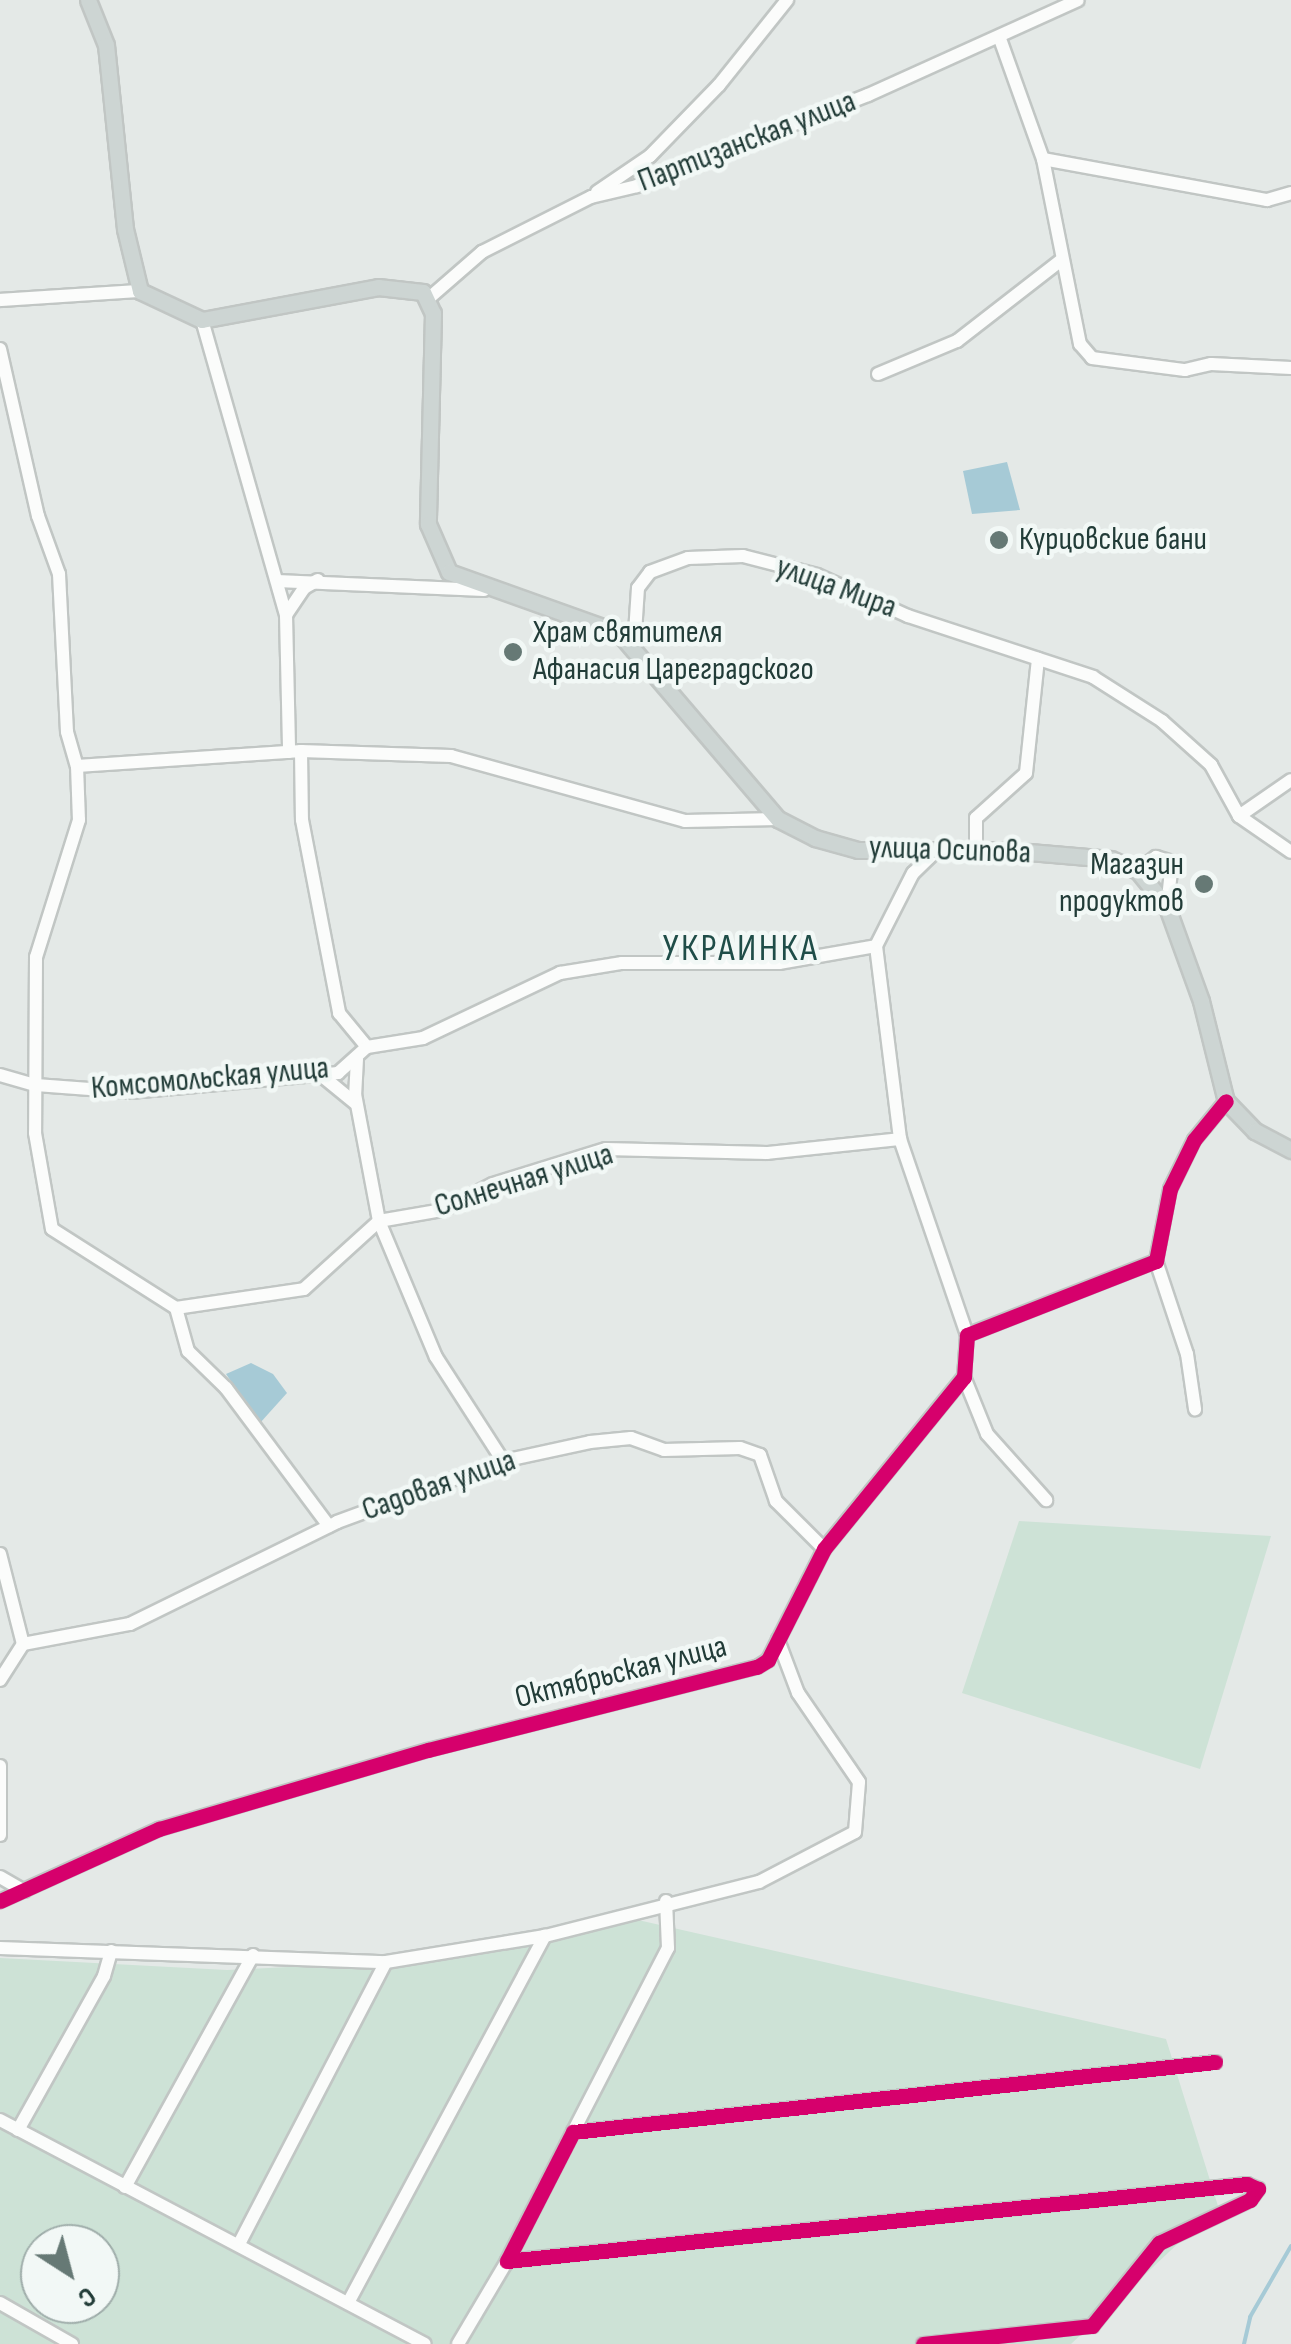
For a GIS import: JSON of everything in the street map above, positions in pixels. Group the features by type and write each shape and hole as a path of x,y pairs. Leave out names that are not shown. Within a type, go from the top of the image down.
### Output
{"main road":[{"path":"88,0 106,45 124,228 140,291 202,320 396,285 415,286 428,299"},
{"name":"улица Осипова","path":"428,299 428,524 441,563 485,590 598,622 634,648 778,819 858,850 976,850 1111,860 1138,871"},
{"path":"1138,871 1167,907 1201,1001 1226,1101 1255,1132 1291,1150"}],"street":[{"path":"591,197 650,156 720,84 787,0"},
{"name":"Партизанская улица","path":"428,299 482,252 591,197 637,186 1000,39 1078,0"},
{"path":"1000,39 1043,159 1060,261 1080,344 1092,358 1184,370 1211,364 1291,368"},
{"path":"1043,159 1267,200 1291,193"},
{"path":"878,374 957,341 1060,261"},
{"path":"0,300 140,291"},
{"path":"202,320 286,615 302,820 339,1013 367,1047"},
{"path":"0,349 38,516 60,574 67,732 77,766 80,820 36,957 35,1132 52,1228 176,1308 188,1350 226,1388 328,1526"},
{"name":"улица Мира","path":"634,648 638,588 650,572 688,558 743,556 816,576 908,616 1092,678 1162,721 1211,764 1239,816 1291,852"},
{"path":"277,580 320,578 485,590"},
{"path":"286,615 304,588 320,578"},
{"path":"976,850 976,818 1026,773 1038,658"},
{"path":"77,766 295,752 451,756 685,822 778,819"},
{"path":"1239,816 1291,780"},
{"path":"935,852 914,873 876,946 900,1139 967,1335 964,1377 987,1434 1046,1500"},
{"path":"1138,871 1156,857 1172,862 1167,907"},
{"name":"Комсомольская улица","path":"0,1075 36,1085 130,1092 338,1073 367,1047 423,1038 560,974 622,963 778,963 876,946"},
{"path":"357,1058 359,1110 379,1221 436,1356 504,1461"},
{"path":"320,1074 359,1110"},
{"path":"1195,1408 1188,1354 1156,1262 1170,1189 1194,1140 1226,1101"},
{"name":"Солнечная улица","path":"379,1221 443,1210 493,1184 606,1149 767,1153 900,1139"},
{"path":"176,1308 304,1289 379,1221"},
{"path":"967,1335 1156,1262"},
{"name":"Октябрьская улица","path":"0,1901 158,1829 428,1750 758,1667 778,1640 824,1549 964,1377"},
{"name":"Садовая улица","path":"24,1644 130,1624 328,1526 504,1461 631,1438 664,1450 740,1448 760,1454 776,1501 824,1549"},
{"path":"0,1554 24,1644 0,1680"},
{"path":"0,1948 386,1962 544,1936 666,1901 759,1882 855,1832 859,1782 798,1694 778,1640"},
{"path":"0,1766 0,1835"},
{"path":"0,1876 24,1891"},
{"path":"458,2344 507,2261 668,1948 666,1901"},
{"path":"348,2303 544,1936"},
{"path":"18,2130 104,1976 111,1951"},
{"path":"126,2188 252,1956"},
{"path":"238,2244 386,1962"},
{"path":"574,2132 1216,2062"},
{"path":"0,2120 424,2344"},
{"path":"507,2261 1247,2184 1258,2189 1250,2200 1159,2242 1092,2326 923,2344"},
{"path":"0,2303 72,2344"}],"green space":[{"path":"1019,1521 1271,1536 1200,1769 962,1693"},
{"path":"638,1920 1166,2039 1218,2206 1071,2344 0,2344 0,1958 227,1970 386,1962"}],"water":[{"path":"1007,462 1020,510 972,514 963,471"},
{"path":"251,1363 273,1374 287,1393 260,1423 226,1374"}],"waterway":[{"path":"1244,2344 1250,2317 1291,2246"}],"cycle path":[{"path":"0,1901 159,1829 428,1750 757,1667 768,1660 824,1549 964,1377 967,1335 1156,1261 1170,1189 1194,1140 1226,1101"},
{"path":"923,2344 1092,2326 1159,2243 1250,2200 1258,2189 1247,2184 507,2261 573,2132 1215,2062"}],"place":[{"name":"Курцовские бани","path":"999,540"},
{"name":"Храм святителя Афанасия Цареградского","path":"513,652"},
{"name":"Магазин продуктов","path":"1204,884"}],"district":[{"name":"УКРАИНКА","path":"741,949"}]}
